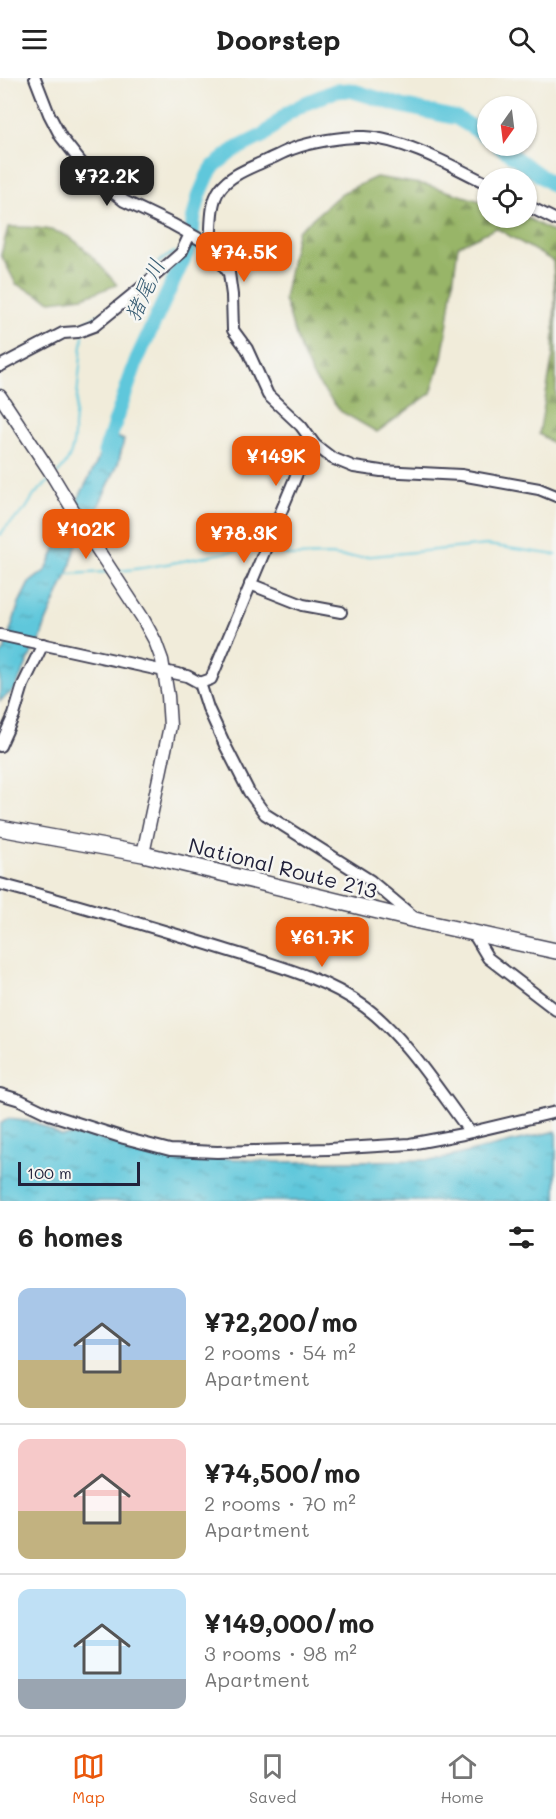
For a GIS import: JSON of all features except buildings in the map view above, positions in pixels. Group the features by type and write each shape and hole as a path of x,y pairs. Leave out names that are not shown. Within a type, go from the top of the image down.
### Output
{"highway":[{"name":"National Route 213","path":"0,828 143,854 419,921 556,951"}],"main road":[{"path":"0,396 49,470 155,641 164,671 170,726 143,854"}],"street":[{"path":"35,78 61,137 91,175 124,201 172,224 205,244 229,273 233,330 247,349 268,395 301,426 315,445 332,458 354,467 472,477 539,489 556,496"},
{"path":"205,244 220,189 230,179 251,167 292,149 344,138 365,137 392,142 421,152 477,179"},
{"path":"537,210 556,220"},
{"path":"0,366 63,333 78,332 94,326 181,253 190,234"},
{"path":"200,683 211,679 311,440"},
{"path":"250,584 303,605 341,612"},
{"path":"0,635 187,675 200,683 208,708 225,745 249,792 265,814 371,881 419,921"},
{"path":"0,746 14,715 23,685 43,644"},
{"path":"0,884 102,912 290,970 346,994 378,1017 407,1050 470,1132"},
{"path":"473,933 488,958 556,1010"},
{"path":"0,1094 20,1100 34,1109 49,1114 170,1150 244,1152 410,1144 556,1112"}],"green space":[{"path":"376,177 427,185 477,200 477,228 496,228 458,246 442,358 431,393 377,432 340,411 314,378 300,349 284,299 297,232 342,193"},
{"path":"537,223 556,234 556,445 539,434 553,355 555,297 553,261 496,228 537,228"},
{"path":"8,227 45,229 65,235 86,250 117,285 83,297 51,301 16,284 1,255"}],"water":[{"path":"107,433 124,440 118,464 93,518 76,546 69,570 46,622 38,647 33,650 15,689 0,701 0,656 4,651 19,603 29,583 46,570 96,464"},
{"path":"8,1119 34,1122 61,1136 85,1135 150,1153 278,1162 437,1160 556,1131 556,1201 0,1201 0,1124"}],"waterway":[{"name":"猪尾川","path":"105,452 137,359 192,241 193,221 199,196 214,166 234,150 264,135 288,113 335,91 350,90 402,106 457,118 477,130"},
{"name":"猪尾川","path":"513,156 556,187"},
{"path":"146,277 158,263 175,252"},
{"path":"82,326 101,314"},
{"path":"57,474 66,464 73,446 83,335"},
{"path":"0,535 51,479"},
{"path":"270,550 291,556 362,557 487,545 556,555"},
{"path":"116,571 262,547"},
{"path":"66,574 108,572"}]}
